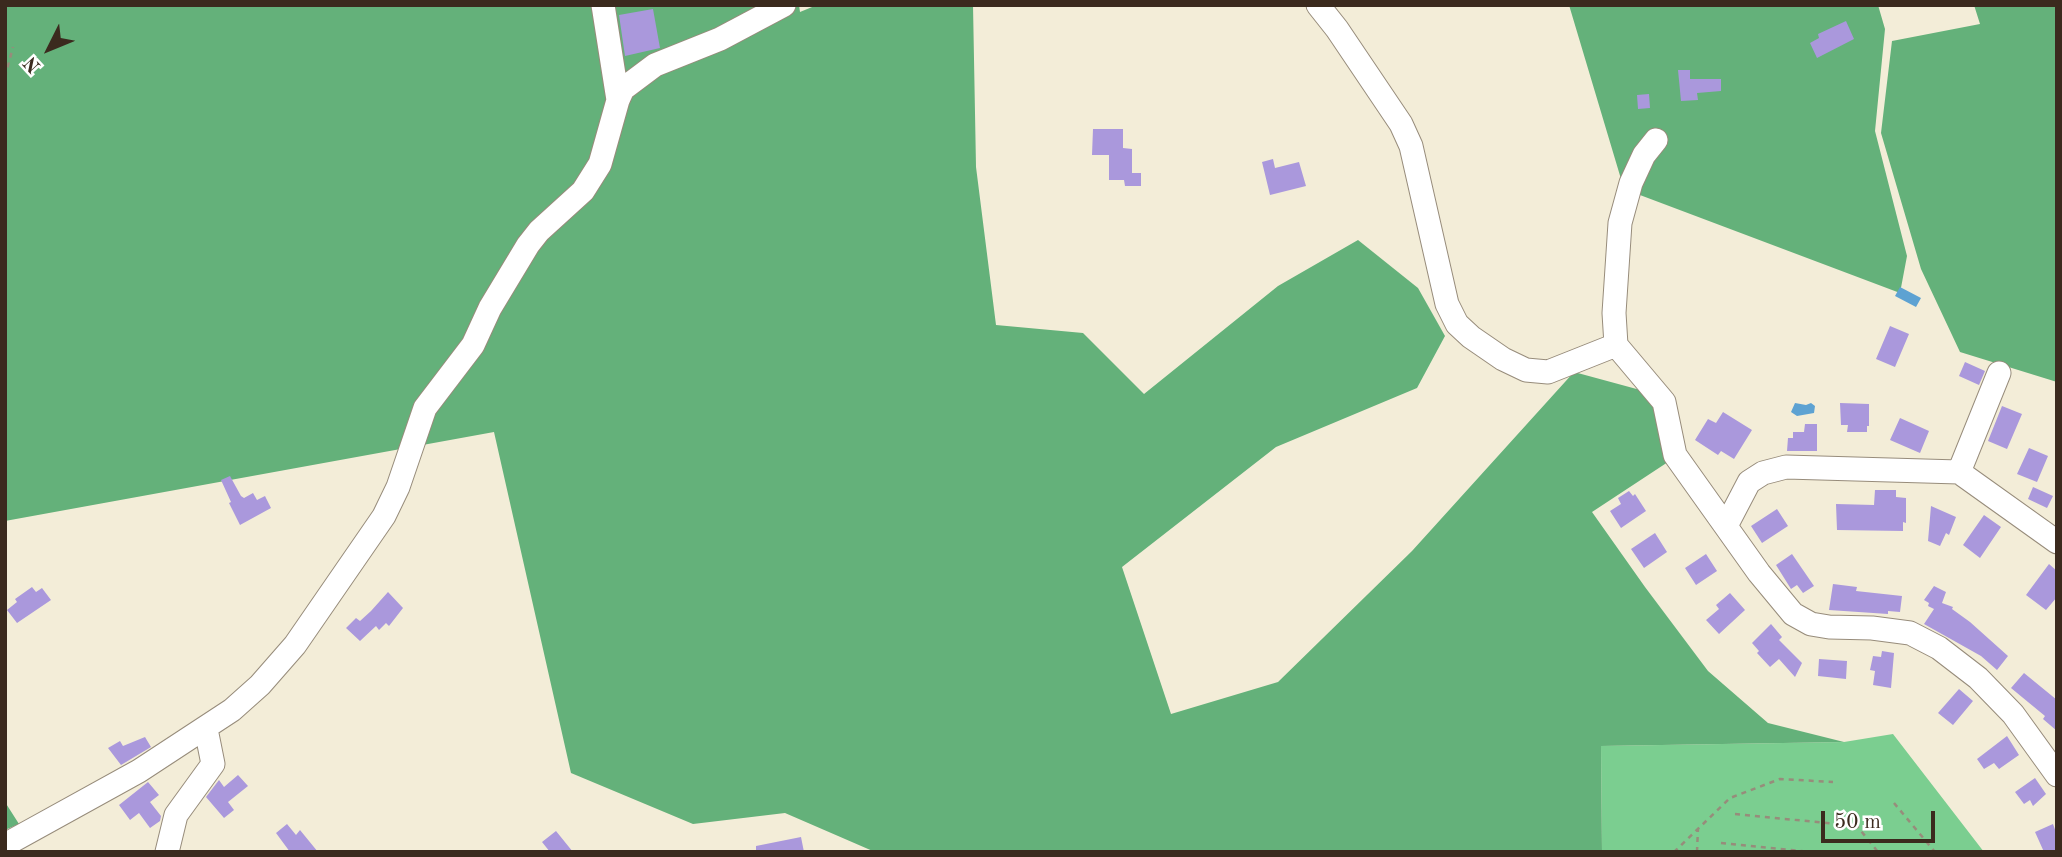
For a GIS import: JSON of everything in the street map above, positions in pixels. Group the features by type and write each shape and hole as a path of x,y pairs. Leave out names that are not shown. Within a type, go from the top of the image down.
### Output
{"street":[{"path":"603,5 618,100"},
{"path":"5,845 139,771 206,729 260,685 295,645 384,516 398,487 425,408 473,345 490,308 528,245 539,231 583,191 600,164 623,89 655,65 720,40 784,5"},
{"path":"1318,5 1401,124 1411,146 1447,304 1457,324 1503,359 1526,370 1548,372 1616,345"},
{"path":"1656,140 1644,155 1631,183 1620,222 1614,313 1616,345 1664,402 1675,455 1780,601 1793,614 1811,624 1829,627 1872,628 1910,633 1939,648 1978,678 2013,715 2057,775"},
{"path":"1959,472 1998,373"},
{"path":"1726,526 1749,482 1763,472 1786,467 1959,472 2057,542"},
{"path":"167,852 176,815 213,764 206,729"}],"path":[{"path":"5,77 13,47"},
{"path":"1674,852 1730,798 1780,779 1833,782"},
{"path":"1894,803 1935,852"},
{"path":"1735,814 1857,826 1878,852"},
{"path":"1697,852 1698,828"},
{"path":"1721,843 1810,852"}],"green space":[{"path":"5,5 799,5 800,12 817,5 973,5 976,167 996,325 1083,333 1144,394 1278,286 1358,240 1418,288 1445,336 1417,388 1276,447 1122,567 1171,714 1278,682 1412,551 1574,372 1655,394 1668,462 1592,512 1645,587 1708,671 1768,723 1844,742 1601,746 1602,852 875,852 785,813 693,824 571,773 494,432 5,521"},
{"path":"1569,5 1878,5 1885,29 1875,131 1907,256 1900,293 1624,189"},
{"path":"1974,5 2057,5 2057,382 1960,352 1921,269 1881,133 1892,41 1980,24"},
{"path":"1893,734 1984,852 1602,852 1601,746 1844,742"},
{"path":"5,802 19,824 5,830"}],"water":[{"path":"1900,287 1921,298 1916,307 1895,296"},
{"path":"1795,403 1811,403 1815,406 1814,413 1797,416 1791,412"}],"building":[{"path":"653,9 660,48 625,56 619,15"},
{"path":"1846,21 1854,39 1817,58 1810,43 1819,38 1818,34"},
{"path":"1678,70 1690,70 1690,79 1721,79 1721,91 1697,93 1698,100 1681,101"},
{"path":"1649,94 1650,108 1638,109 1637,95"},
{"path":"1093,129 1123,129 1123,148 1132,149 1132,173 1141,173 1141,186 1125,186 1124,180 1109,180 1109,155 1092,155"},
{"path":"1273,159 1275,168 1299,162 1306,186 1270,195 1262,162"},
{"path":"1890,326 1909,334 1895,367 1876,359"},
{"path":"1965,362 1985,371 1979,385 1959,376"},
{"path":"1840,403 1869,404 1867,432 1847,432 1848,425 1841,425"},
{"path":"2002,406 2022,414 2007,449 1988,441"},
{"path":"1723,412 1752,430 1734,459 1721,451 1718,455 1695,440 1708,419 1716,423"},
{"path":"1900,418 1929,431 1920,453 1890,440"},
{"path":"1805,424 1817,424 1817,451 1787,451 1788,438 1793,438 1793,432 1804,432"},
{"path":"2029,448 2048,456 2037,482 2017,474"},
{"path":"230,476 241,496 244,498 253,493 257,500 265,496 271,508 240,525 221,480"},
{"path":"2033,487 2053,496 2047,508 2028,499"},
{"path":"1875,490 1896,490 1896,497 1906,498 1906,523 1903,522 1903,531 1837,530 1836,504 1874,505"},
{"path":"1629,491 1633,496 1635,494 1646,511 1621,528 1610,511 1621,504 1618,498"},
{"path":"1931,506 1956,517 1949,535 1946,533 1940,546 1928,541"},
{"path":"1777,509 1788,526 1762,543 1751,526"},
{"path":"1984,515 2001,527 1980,558 1963,545"},
{"path":"1655,533 1667,552 1644,568 1631,549"},
{"path":"1706,554 1717,571 1696,585 1685,568"},
{"path":"1792,554 1814,586 1803,593 1797,585 1791,589 1776,565"},
{"path":"2049,564 2057,571 2057,597 2046,610 2026,595"},
{"path":"1833,584 1857,587 1856,591 1902,596 1900,612 1888,611 1888,614 1829,610"},
{"path":"1934,586 1946,592 1942,603 1953,607 1952,609 2008,656 1997,670 1981,656 1924,624 1934,609 1924,600"},
{"path":"32,587 36,592 42,588 51,600 17,623 7,610 17,602 15,599"},
{"path":"388,592 403,608 389,626 386,623 379,630 376,626 360,641 346,628 356,618 360,621"},
{"path":"1730,593 1745,610 1719,634 1706,620 1719,609 1716,605"},
{"path":"1771,624 1782,637 1779,640 1802,663 1795,677 1779,659 1770,667 1752,643"},
{"path":"1882,651 1894,653 1891,688 1873,685 1875,671 1870,670 1873,656 1881,657"},
{"path":"1819,659 1847,661 1846,679 1818,676"},
{"path":"2024,673 2057,700 2057,731 2043,719 2045,716 2011,688"},
{"path":"1959,689 1973,701 1953,725 1938,713"},
{"path":"2007,736 2019,755 1999,769 1994,763 1984,769 1977,759"},
{"path":"145,737 151,747 121,765 108,748 120,741 123,746"},
{"path":"238,775 248,786 228,802 234,810 224,818 206,797 219,780 224,787"},
{"path":"2035,778 2046,794 2033,806 2030,800 2024,804 2015,792"},
{"path":"148,782 159,795 150,802 161,816 160,821 150,828 139,813 130,820 119,805"},
{"path":"287,824 296,835 300,830 318,852 290,852 276,833"},
{"path":"2053,824 2057,835 2057,852 2044,852 2035,832"},
{"path":"556,831 573,852 550,852 542,842"},
{"path":"801,837 804,852 756,852 756,846"}]}
